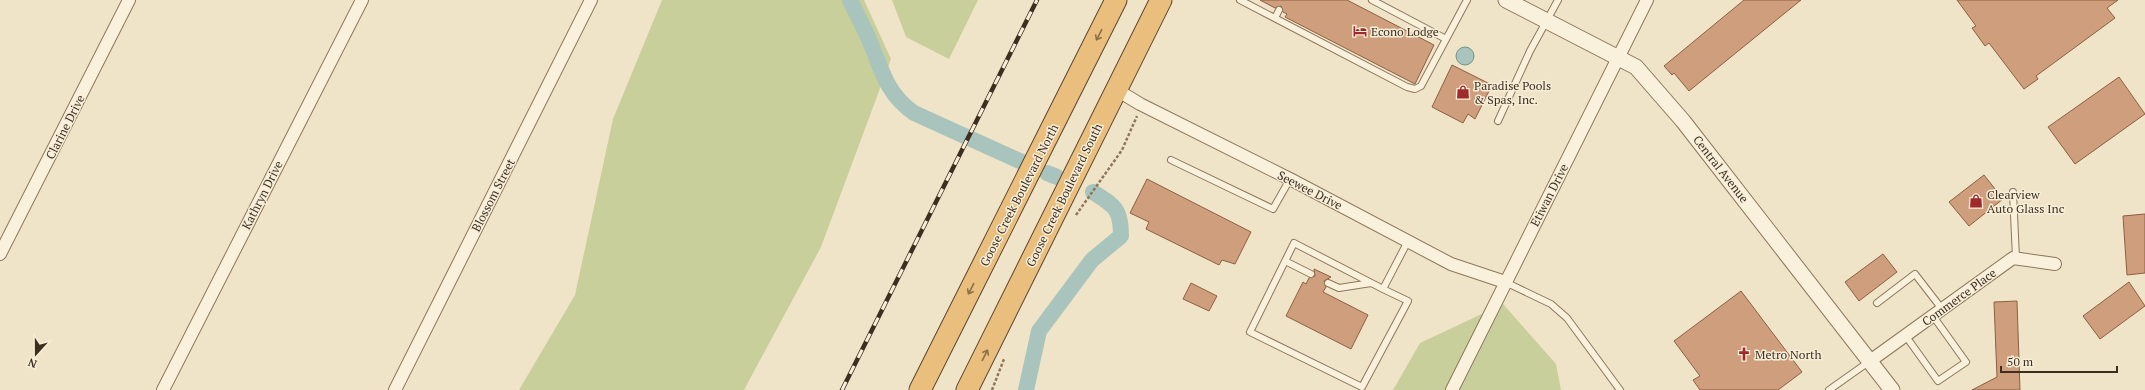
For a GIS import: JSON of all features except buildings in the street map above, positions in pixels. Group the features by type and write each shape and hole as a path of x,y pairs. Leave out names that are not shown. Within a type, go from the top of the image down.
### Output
{"highway":[{"name":"Goose Creek Boulevard North","path":"920,390 1116,0"},
{"name":"Goose Creek Boulevard South","path":"967,390 1161,0"}],"street":[{"name":"Clarine Drive","path":"0,254 129,0"},
{"name":"Kathryn Drive","path":"163,390 362,0"},
{"name":"Blossom Street","path":"395,390 591,0"},
{"name":"Central Avenue","path":"1506,0 1636,66 1683,121 1892,390"},
{"name":"Etiwan Drive","path":"1452,390 1647,0"},
{"name":"Seewee Drive","path":"1117,90 1140,104 1290,179 1451,264 1505,282"},
{"name":"Commerce Place","path":"1870,361 2013,258 2016,258"},
{"path":"2016,258 2055,264"}],"lane":[{"path":"1240,0 1407,87 1415,89 1421,86 1468,0"},
{"path":"1372,0 1446,39"},
{"path":"1498,121 1546,20 1558,0"},
{"path":"1275,18 1280,10"},
{"path":"1171,160 1273,209 1290,179"},
{"path":"2013,192 2016,258"},
{"path":"1383,289 1408,241"},
{"path":"1294,243 1408,301 1362,387 1250,332 1285,260 1294,243"},
{"path":"1285,260 1311,274"},
{"path":"1877,303 1915,274 1966,362 1938,381 1905,335"},
{"path":"1328,283 1340,288 1371,282"},
{"path":"1505,282 1551,304 1567,318 1620,390"},
{"path":"1829,390 1870,361"}],"path":[{"path":"1074,217 1113,165 1134,127 1140,104"}],"green space":[{"path":"662,0 864,0 891,59 821,247 744,390 519,390 575,295 613,119"},
{"path":"892,0 978,0 949,59 906,37"},
{"path":"1503,304 1556,364 1561,390 1393,390 1420,343"}],"water":[{"path":"1465,47 1471,50 1474,56 1471,62 1465,65 1459,62 1456,56 1459,50"}],"waterway":[{"path":"850,0 869,38 887,82 892,91 905,106 914,113 1022,162"},
{"path":"1047,173 1057,177"},
{"path":"1026,390 1039,331 1092,260 1121,236 1120,220 1115,209 1107,201 1093,192"}],"railway":[{"path":"842,390 1037,0"}],"place":[{"name":"Econo Lodge","path":"1360,31"},
{"name":"Paradise Pools & Spas, Inc.","path":"1463,92"},
{"name":"Clearview Auto Glass Inc","path":"1976,201"},
{"name":"Metro North","path":"1744,354"}]}
